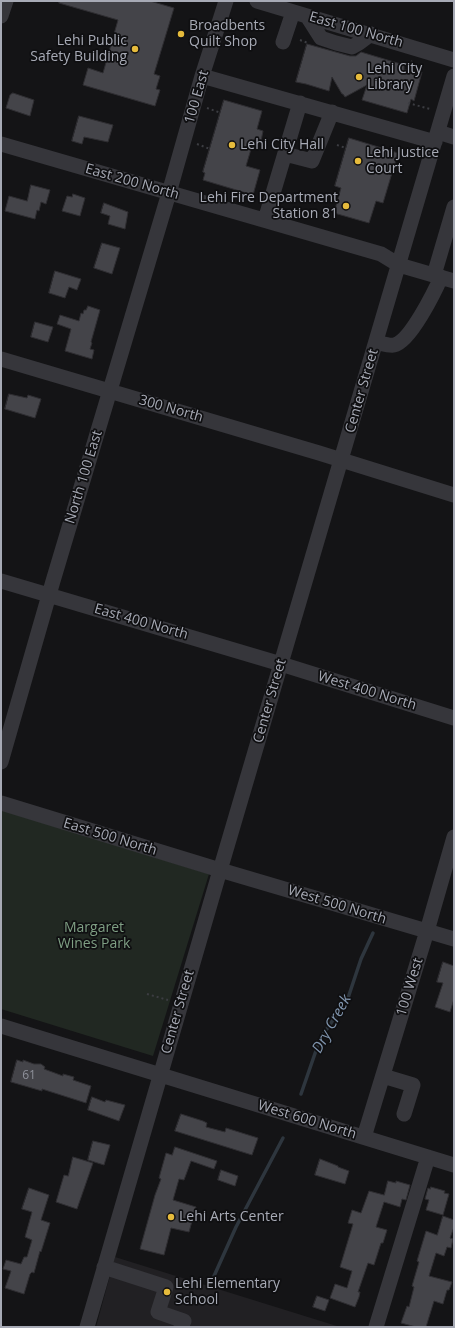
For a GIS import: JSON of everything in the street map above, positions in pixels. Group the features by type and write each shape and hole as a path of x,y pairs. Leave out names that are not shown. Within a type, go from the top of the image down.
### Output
{"street":[{"path":"1,16 6,1"},
{"name":"100 East","path":"169,193 202,76 226,1"},
{"name":"East 100 North","path":"257,1 454,60"},
{"path":"283,42 293,12"},
{"path":"202,76 332,112 437,137 454,138"},
{"name":"Center Street","path":"87,1327 454,76"},
{"path":"265,220 300,103"},
{"path":"285,154 312,162 332,112"},
{"name":"East 200 North","path":"1,144 381,254 399,265 443,277"},
{"name":"North 100 East","path":"1,762 49,595 169,193"},
{"path":"376,342 394,345 404,340 435,291 443,277 454,207"},
{"name":"300 North","path":"1,358 110,392 454,494"},
{"name":"East 400 North","path":"1,581 281,664"},
{"name":"West 400 North","path":"281,664 454,718"},
{"name":"East 500 North","path":"1,803 220,870"},
{"name":"100 West","path":"364,1137 454,837"},
{"name":"West 500 North","path":"220,870 454,939"},
{"name":"West 600 North","path":"1,1026 454,1165"},
{"path":"383,1076 413,1085 404,1114"},
{"path":"376,1327 428,1157"},
{"path":"104,1267 166,1287 158,1312 184,1321 181,1327"}],"path":[{"path":"406,71 414,59"},
{"path":"408,103 430,109"},
{"path":"207,108 221,112"},
{"path":"197,144 210,149"},
{"path":"337,146 346,148"},
{"path":"147,994 168,1000"}],"shaded area":[{"name":"Lehi Elementary School","path":"115,1257 340,1327 96,1327"}],"green space":[{"name":"Margaret Wines Park","path":"1,810 209,874 153,1056 1,1009"}],"building":[{"name":"Lehi Public Safety Building","path":"60,1 150,1 174,8 154,74 160,76 156,89 160,90 155,106 83,85 88,68 103,73 118,20 59,3"},
{"name":"Lehi City Library","path":"307,44 350,56 356,56 361,52 404,65 404,71 422,72 414,101 411,99 407,113 362,100 367,85 345,97 332,77 329,91 296,82"},
{"path":"13,93 34,100 30,116 6,108 10,95"},
{"name":"Lehi City Hall","path":"224,100 262,111 257,129 263,131 261,141 254,139 246,166 260,170 253,195 203,180 205,173 203,172"},
{"path":"79,116 113,125 108,142 84,137 82,144 72,141"},
{"path":"349,138 398,153 383,203 376,201 369,223 334,213 341,188 335,186"},
{"path":"31,185 50,190 46,204 41,202 35,219 5,211 9,196 27,201"},
{"path":"73,194 85,198 80,216 62,211 67,196 72,197"},
{"path":"104,203 128,212 125,229 108,224 110,216 101,213"},
{"path":"102,243 120,248 112,274 94,268"},
{"path":"55,271 81,279 77,290 69,287 65,298 49,293"},
{"path":"88,306 100,310 91,342 90,349 94,350 92,359 65,351 71,329 57,324 60,315 79,321 81,313 83,314 84,310 86,310"},
{"path":"35,322 53,327 48,342 31,337"},
{"path":"9,394 27,398 28,395 41,399 35,418 5,409"},
{"path":"443,962 454,966 454,999 450,1012 435,1007 443,983 437,982"},
{"path":"17,1060 41,1064 45,1067 44,1069 63,1076 63,1074 74,1077 73,1080 91,1086 86,1103 42,1089 42,1091 11,1082"},
{"path":"92,1097 105,1102 106,1100 125,1105 119,1121 88,1110"},
{"path":"181,1114 207,1123 206,1127 225,1132 226,1128 258,1138 252,1155 175,1131"},
{"path":"93,1141 110,1145 104,1165 88,1160"},
{"path":"175,1147 217,1161 214,1169 191,1161 184,1180 179,1179 173,1200 196,1207 189,1232 171,1228 164,1255 140,1249 161,1179 159,1178 166,1153 172,1155"},
{"path":"73,1157 93,1163 77,1209 56,1202 64,1175 68,1176"},
{"path":"320,1159 349,1171 345,1184 315,1175"},
{"path":"221,1170 238,1176 235,1186 218,1180"},
{"path":"388,1181 396,1183 396,1181 410,1185 406,1200 402,1199 400,1207 384,1202 376,1227 387,1230 374,1265 368,1263 358,1292 360,1292 355,1307 330,1298 335,1284 347,1288 352,1271 340,1267 353,1224 348,1223 352,1210 361,1213 369,1191 384,1195"},
{"path":"431,1187 445,1191 444,1193 449,1194 443,1215 426,1210 429,1200 425,1199 428,1188 430,1189"},
{"path":"29,1188 49,1195 41,1220 50,1223 34,1273 32,1272 30,1274 24,1294 5,1288 11,1271 3,1269 6,1260 21,1264 24,1257 27,1257 32,1240 25,1237 32,1212 22,1209"},
{"path":"443,1216 454,1220 454,1227 450,1238 453,1239 451,1248 447,1247 444,1256 436,1253 429,1276 452,1282 449,1290 447,1290 443,1304 434,1301 426,1327 416,1327 401,1323 407,1306 409,1307 414,1287 412,1286 419,1262 417,1261 426,1231 437,1235"},
{"path":"317,1296 329,1300 325,1311 313,1307"}],"waterway":[{"name":"Dry Creek","path":"301,1094 320,1039 348,998 361,959 373,933"},
{"name":"Dry Creek","path":"210,1285 236,1227 283,1138"}],"place":[{"name":"Broadbents Quilt Shop","path":"181,34"},
{"name":"Lehi Public Safety Building","path":"135,49"},
{"name":"Lehi City Library","path":"359,77"},
{"name":"Lehi City Hall","path":"232,145"},
{"name":"Lehi Justice Court","path":"358,161"},
{"name":"Lehi Fire Department Station 81","path":"346,206"},
{"name":"Lehi Arts Center","path":"171,1217"},
{"name":"Lehi Elementary School","path":"167,1292"}]}
